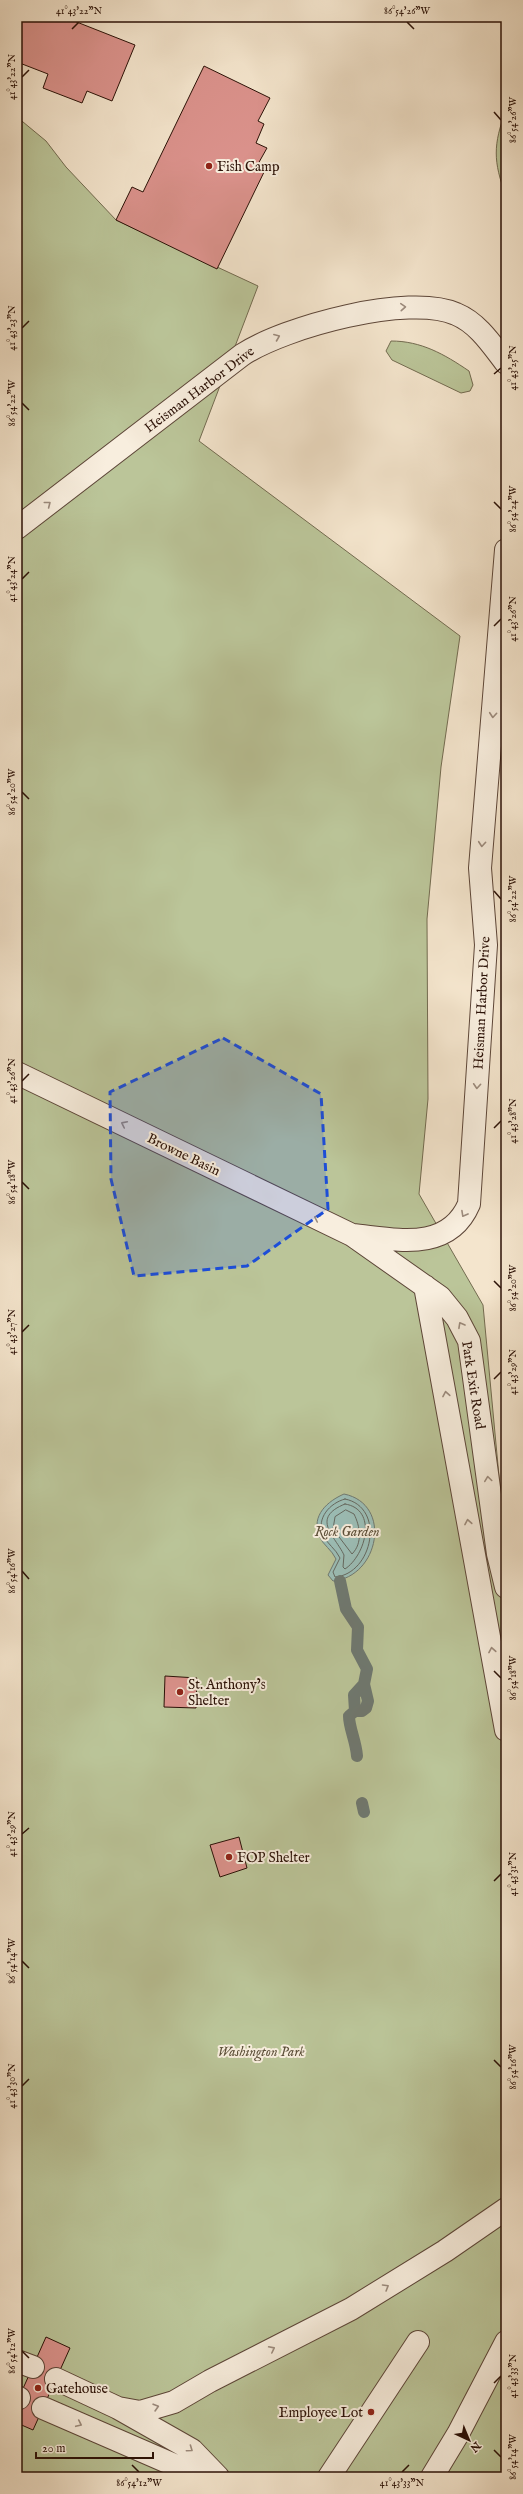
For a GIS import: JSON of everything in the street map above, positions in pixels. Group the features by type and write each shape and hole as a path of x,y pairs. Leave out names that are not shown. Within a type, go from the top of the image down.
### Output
{"street":[{"name":"Heisman Harbor Drive","path":"17,528 242,355 257,345 283,335 372,311 403,306 430,307 456,314 477,328 506,363"},
{"name":"Heisman Harbor Drive","path":"352,1235 396,1239 426,1239 439,1235 455,1227 464,1216 469,1204 486,945 480,868 506,550"},
{"name":"Browne Basin","path":"17,1073 352,1235"},
{"name":"Park Exit Road","path":"352,1235 440,1297 457,1318 469,1341 498,1554 506,1587"},
{"path":"425,1286 506,1730"},
{"path":"118,2408 140,2412 174,2402 210,2381 350,2309 445,2251 506,2209"},
{"path":"329,2477 418,2342"},
{"path":"432,2477 458,2434 506,2342"},
{"path":"56,2379 118,2408 192,2450 218,2477"},
{"path":"43,2408 202,2477"}],"highlighted area":[{"path":"223,1038 321,1094 328,1209 247,1266 134,1276 111,1179 110,1092"}],"green space":[{"path":"506,110 506,196 499,173 496,153 499,133"},
{"name":"Washington Park","path":"17,117 46,141 66,167 116,220 258,286 199,441 460,636 441,767 427,919 428,1099 419,1194 483,1305 506,1551 506,2477 17,2477"},
{"path":"391,341 412,343 422,346 441,354 460,365 469,371 473,385 470,391 461,393 392,360 386,351"}],"water":[{"path":"344,1494 359,1500 369,1511 374,1525 374,1540 370,1554 361,1567 349,1577 333,1581 328,1575 336,1559 319,1536 317,1522 322,1510 332,1501"}],"building":[{"path":"17,17 64,17 135,45 112,101 87,91 82,103 43,88 48,74 17,62"},
{"name":"Fish Camp","path":"204,66 270,98 258,121 264,124 256,143 267,148 258,164 266,168 217,269 116,220 132,187 143,192"},
{"name":"St. Anthony’s Shelter","path":"165,1676 197,1678 196,1708 164,1707"},
{"name":"FOP Shelter","path":"239,1837 247,1868 220,1877 210,1845"},
{"name":"Gatehouse","path":"46,2337 70,2348 33,2430 17,2423 17,2402"}],"waterway":[{"path":"340,1581 346,1609 358,1627 357,1650 367,1669 364,1684 368,1701 366,1708 362,1711 355,1711 349,1716 357,1756"},
{"path":"355,1711 354,1695 364,1684"},
{"path":"362,1803 364,1812"}],"place":[{"name":"Fish Camp","path":"209,166"},
{"name":"St. Anthony’s Shelter","path":"180,1692"},
{"name":"FOP Shelter","path":"229,1857"},
{"name":"Gatehouse","path":"38,2388"},
{"name":"Employee Lot","path":"371,2412"}],"park label":[{"name":"Rock Garden","path":"347,1531"}]}
